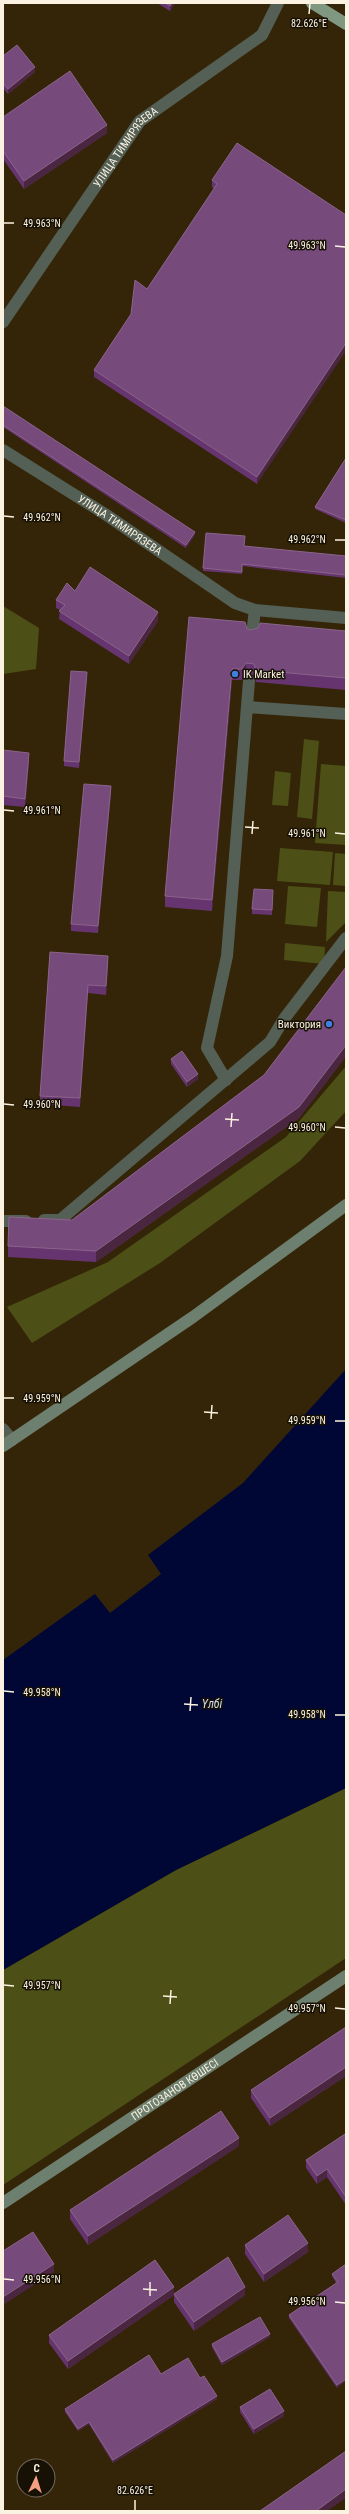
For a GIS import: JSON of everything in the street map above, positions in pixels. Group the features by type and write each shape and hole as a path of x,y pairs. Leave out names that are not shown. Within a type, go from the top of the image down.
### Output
{"main road":[{"path":"312,3 346,24"}],"street":[{"name":"УЛИЦА ТИМИРЯЗЕВА","path":"3,322 140,121 262,35 278,3"},
{"name":"УЛИЦА ТИМИРЯЗЕВА","path":"3,450 105,514 235,603 255,610 346,618"},
{"path":"252,634 255,610"},
{"path":"226,1080 207,1048 227,956 249,681"},
{"path":"247,707 346,714"},
{"path":"3,1221 60,1220 270,1042 284,1020 346,938"},
{"path":"3,1429 7,1443 193,1317 346,1206"},
{"name":"ПРОТОЗАНОВ КӨШЕСІ","path":"3,2203 346,1976"}],"green space":[{"path":"3,606 39,628 36,669 3,674"},
{"path":"304,739 319,741 312,819 297,817"},
{"path":"321,764 346,766 346,845 315,843"},
{"path":"275,771 291,773 288,806 272,805"},
{"path":"280,848 333,852 330,885 277,881"},
{"path":"335,853 346,854 346,886 333,885"},
{"path":"288,886 321,888 317,927 285,924"},
{"path":"328,891 346,892 346,922 326,942"},
{"path":"285,943 325,947 324,964 284,960"},
{"path":"346,1066 346,1111 300,1161 160,1263 32,1343 7,1307 108,1262 286,1137"},
{"path":"346,1788 346,1958 3,2185 3,1970 176,1870"}],"water":[{"name":"Үлбі","path":"346,1369 346,1788 176,1870 3,1970 3,1660 95,1594 110,1613 161,1574 148,1555 243,1483"}],"building":[{"path":"165,3 172,3 170,6"},
{"path":"17,45 35,67 8,89 3,83 3,56"},
{"path":"70,71 107,125 24,181 3,151 3,117"},
{"path":"237,143 346,215 346,343 257,477 94,370 131,314 135,280 147,289 217,184 212,180"},
{"path":"3,406 195,532 186,545 3,425"},
{"path":"346,458 346,520 315,507"},
{"path":"206,533 245,536 244,546 346,556 346,575 242,564 242,572 203,568"},
{"path":"90,567 158,612 129,656 59,611 65,605 56,600 67,583 75,591"},
{"path":"189,617 245,622 247,629 251,630 258,628 260,623 346,631 346,678 256,670 254,664 246,663 242,669 232,669 212,900 165,896"},
{"path":"71,671 87,672 79,762 64,761"},
{"path":"3,750 29,753 25,799 3,796"},
{"path":"84,784 111,786 98,926 71,924"},
{"path":"254,889 273,890 272,910 252,909"},
{"path":"50,952 108,956 106,986 88,985 80,1098 40,1096"},
{"path":"346,967 346,1045 299,1107 96,1251 8,1246 9,1217 72,1220 264,1075"},
{"path":"182,1051 198,1074 187,1082 171,1059"},
{"path":"346,2027 346,2067 270,2118 251,2090"},
{"path":"221,2111 239,2138 88,2236 70,2210"},
{"path":"345,2134 346,2197 327,2169 317,2176 306,2160"},
{"path":"288,2215 308,2243 264,2274 245,2245"},
{"path":"33,2232 54,2264 3,2297 3,2251"},
{"path":"228,2257 245,2287 194,2322 174,2294"},
{"path":"155,2260 174,2287 68,2361 49,2335"},
{"path":"346,2264 346,2379 337,2385 289,2315 338,2282 332,2274"},
{"path":"260,2317 270,2334 222,2362 212,2344"},
{"path":"149,2355 161,2374 188,2358 200,2378 204,2376 217,2396 113,2460 89,2422 78,2429 65,2409"},
{"path":"270,2389 284,2411 254,2429 240,2407"},
{"path":"346,2451 346,2489 316,2511 260,2511"}],"place":[{"name":"IK Market","path":"235,674"},
{"name":"Виктория","path":"329,1024"}]}
